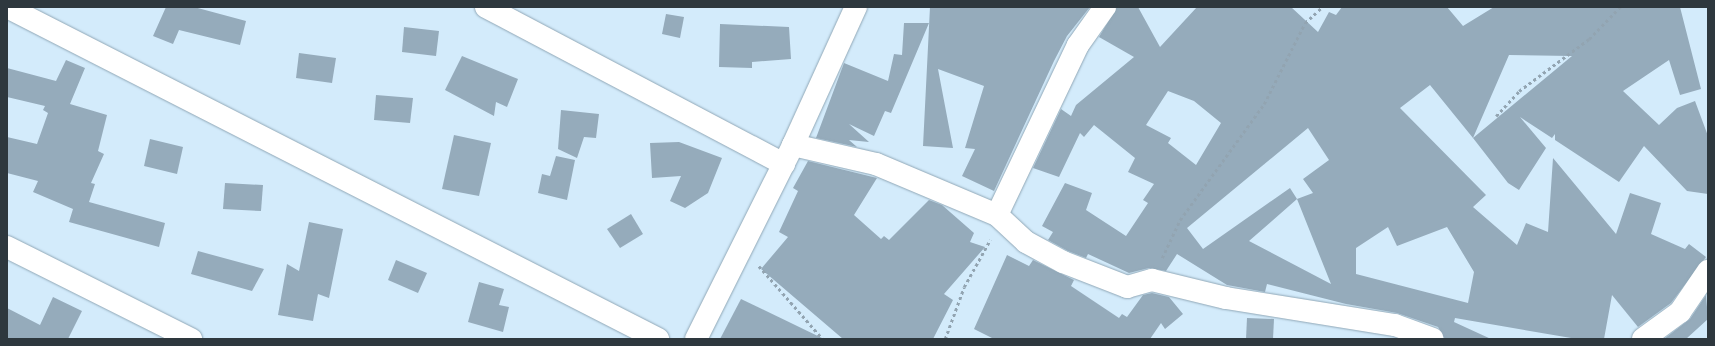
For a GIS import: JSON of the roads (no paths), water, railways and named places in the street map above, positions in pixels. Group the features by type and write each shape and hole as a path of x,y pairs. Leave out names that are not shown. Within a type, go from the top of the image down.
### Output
{"street":[{"path":"7,7 658,339"},
{"path":"486,7 788,155 876,164 1001,217 1026,242 1063,262 1127,287 1152,280 1226,298 1395,325 1433,339"},
{"path":"696,339 788,155 856,7"},
{"path":"1001,217 1078,45 1105,7"},
{"path":"7,246 191,339"},
{"path":"1643,339 1680,312 1708,271"}]}
